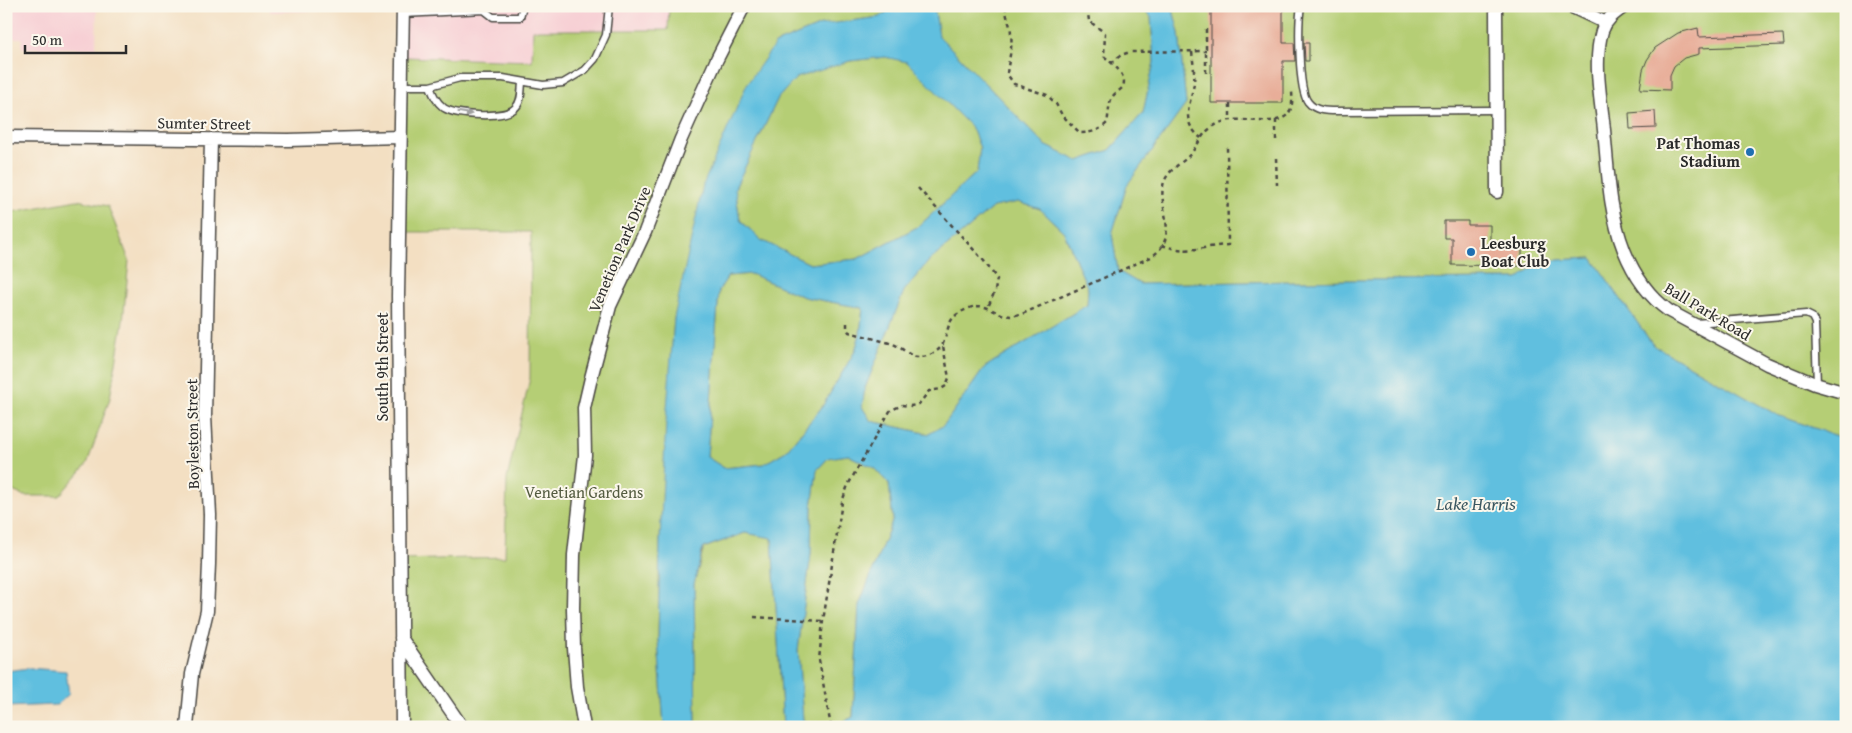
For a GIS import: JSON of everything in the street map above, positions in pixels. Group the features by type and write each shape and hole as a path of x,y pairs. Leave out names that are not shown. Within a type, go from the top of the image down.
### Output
{"street":[{"name":"Venetion Park Drive","path":"584,727 577,688 573,608 574,555 585,454 584,408 610,306 645,232 685,130 744,6"},
{"path":"1496,6 1497,192"},
{"path":"1579,8 1606,23 1625,6"},
{"name":"South 9th Street","path":"402,727 398,296 403,10"},
{"name":"Ball Park Road","path":"1606,23 1602,33 1598,71 1608,184 1616,225 1624,249 1632,268 1646,290 1655,301 1669,311 1767,364 1817,385 1846,393"},
{"name":"Sumter Street","path":"6,137 288,140 400,137"},
{"name":"Boyleston Street","path":"187,727 192,674 206,611 209,564 210,515 205,416 212,139"},
{"path":"401,638 462,727"}],"lane":[{"path":"403,10 485,8 493,17 520,17 523,6"},
{"path":"402,86 430,86 460,78 503,78 522,83 543,85 563,83 585,70 595,59 606,35 609,6"},
{"path":"1301,6 1301,85 1306,101 1314,108 1325,111 1496,110"},
{"path":"430,86 436,100 446,108 482,115 503,115 510,112 520,103 522,83"},
{"path":"1693,324 1806,314 1812,317 1815,323 1817,385"}],"path":[{"path":"1006,6 1012,46 1008,59 1007,74 1014,84 1047,95 1056,104 1062,115 1080,133 1088,133 1099,130 1107,123 1113,95 1122,87 1124,81 1121,72 1104,56 1105,33 1089,21 1087,6"},
{"path":"1206,29 1206,74"},
{"path":"1111,64 1121,55 1138,52 1206,51"},
{"path":"1192,52 1194,81 1188,105 1188,116 1192,128 1201,138"},
{"path":"831,727 819,660 823,621 840,516 848,485 890,411 902,405 919,404 929,391 946,386 949,378 943,346 947,327 954,316 976,306 988,307 1011,316 1022,314 1151,257 1162,246 1167,223 1163,196 1165,180 1173,168 1193,151 1201,138 1213,126 1230,120 1276,120 1283,118 1291,109 1292,88"},
{"path":"1230,104 1230,120"},
{"path":"1276,120 1276,142"},
{"path":"1162,246 1191,250 1228,245 1227,145"},
{"path":"1276,158 1276,185"},
{"path":"918,188 984,261 997,279 995,292 988,307"},
{"path":"847,323 849,332 895,345 914,357 934,354 943,346"},
{"path":"756,618 823,621"}],"shaded area":[{"path":"6,6 97,6 96,48 22,48 22,38 6,38"},
{"path":"270,6 669,6 668,30 533,30 533,61 404,57 402,9 270,12"}],"green space":[{"name":"Venetian Gardens","path":"669,6 894,6 880,17 821,25 775,44 674,318 660,540 658,640 664,727 403,727 400,560 505,557 507,479 530,378 531,232 403,232 404,57 532,61 533,30 668,30"},
{"path":"934,6 1141,6 1151,17 1154,62 1143,113 1110,150 1078,161 1045,145 939,36"},
{"path":"1172,6 1846,6 1846,439 1777,415 1653,345 1592,258 1541,261 1518,279 1140,284 1118,271 1112,234 1127,185 1186,104 1179,33"},
{"path":"885,57 907,61 972,128 980,148 977,172 919,226 857,259 810,264 761,240 740,220 735,188 778,98 796,77 850,61"},
{"path":"77,200 108,206 129,260 123,321 110,398 87,464 59,496 24,496 6,488 6,213"},
{"path":"1018,202 1040,209 1064,232 1088,289 1087,305 985,367 944,425 929,434 871,421 862,407 865,388 904,291 927,263 993,207"},
{"path":"751,274 804,297 863,308 860,334 855,351 822,407 786,451 764,464 724,468 707,457 719,290 728,276"},
{"path":"848,455 874,468 889,484 893,519 859,605 853,717 834,725 822,727 803,721 798,650 811,554 812,507 817,470 828,458"},
{"path":"745,533 772,537 783,727 696,727 694,584 704,548"}],"water":[{"name":"Lake Harris","path":"894,6 934,6 939,36 1045,145 1078,161 1110,150 1143,113 1154,62 1151,17 1141,6 1172,6 1179,33 1186,104 1127,185 1112,234 1118,271 1140,284 1518,279 1541,261 1592,258 1653,345 1777,415 1846,439 1846,727 833,727 853,717 859,605 893,519 889,484 874,468 848,455 828,458 817,470 812,507 811,554 798,650 803,720 813,727 783,727 772,538 745,533 703,548 694,584 696,727 664,727 658,640 660,540 666,421 674,318 703,185 747,84 775,44 821,25 880,17","holes":["885,57 907,62 972,128 980,148 977,172 919,226 857,259 810,264 761,240 740,220 735,188 778,98 796,78 850,61","1018,202 1040,209 1064,232 1088,289 1087,305 985,367 944,425 929,434 871,421 862,407 865,388 904,291 927,263 993,207","751,274 804,297 863,308 860,334 855,351 822,407 786,451 764,464 724,468 707,457 719,290 728,276"]},
{"path":"29,668 66,671 69,694 57,705 6,707 6,671"}],"building":[{"path":"1222,6 1283,6 1283,43 1294,43 1295,61 1283,61 1283,103 1211,103 1211,8 1222,8"},
{"path":"1698,28 1699,37 1783,34 1784,45 1699,48 1699,54 1684,58 1674,66 1670,75 1670,90 1640,89 1643,70 1655,48 1678,33"},
{"path":"1304,43 1309,43 1309,61 1305,61"},
{"path":"1655,111 1656,128 1630,129 1629,113"},
{"name":"Leesburg Boat Club","path":"1444,221 1468,221 1468,225 1490,225 1490,248 1522,248 1522,266 1452,265 1452,238 1444,238"}],"place":[{"name":"Pat Thomas Stadium","path":"1750,152"},
{"name":"Leesburg Boat Club","path":"1471,252"}]}
